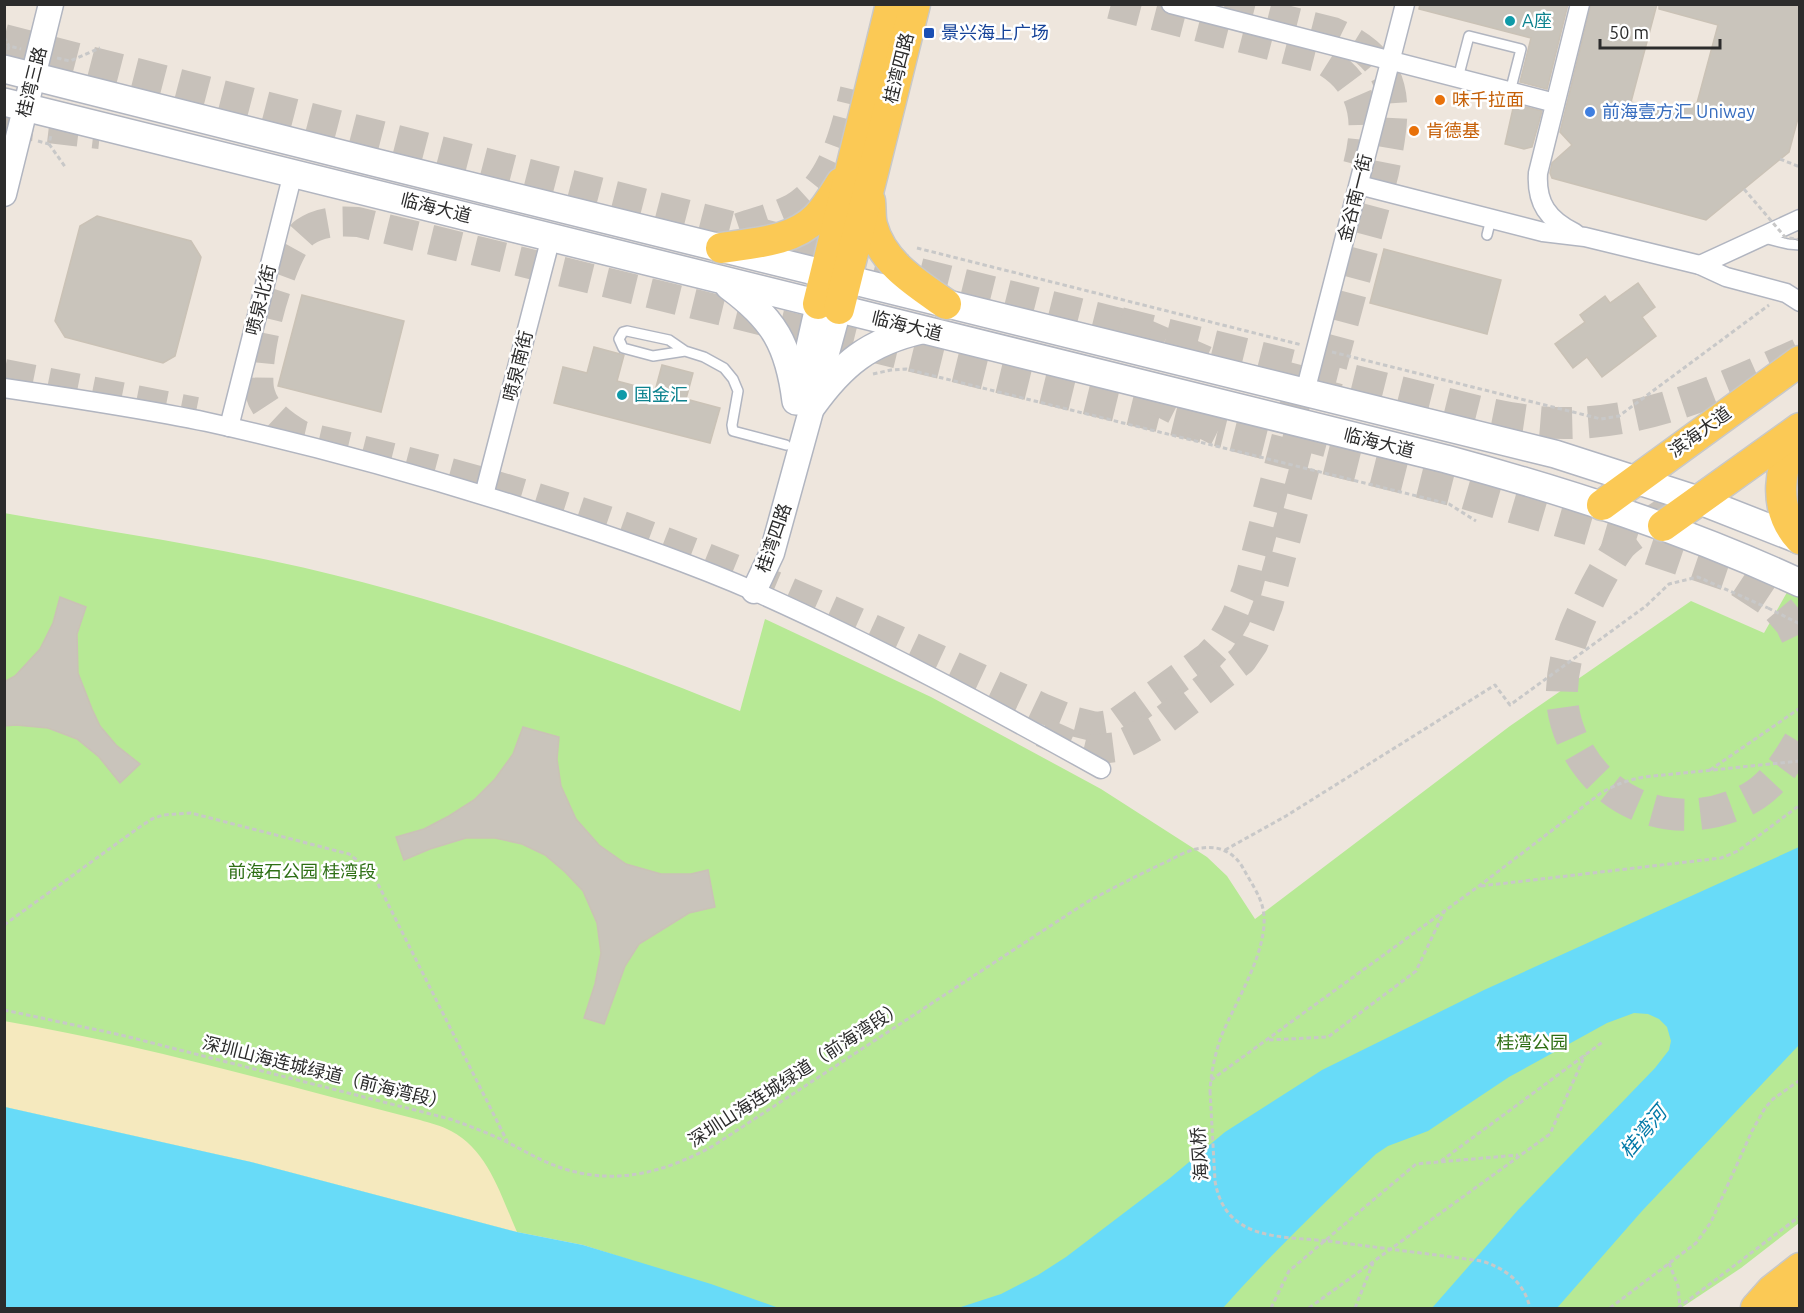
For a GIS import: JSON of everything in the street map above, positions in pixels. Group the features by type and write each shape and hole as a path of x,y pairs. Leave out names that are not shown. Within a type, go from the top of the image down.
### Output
{"main road":[{"name":"桂湾四路","path":"862,172 891,4"},
{"name":"桂湾四路","path":"829,306 862,172 915,4"},
{"name":"临海大道","path":"7,57 34,76 1555,454 1637,478 1800,539"},
{"name":"临海大道","path":"15,104 1446,459 1540,485 1664,526 1792,579"},
{"path":"721,248 786,237 804,228 862,172 870,201 872,225 890,260 904,275 946,304"},
{"path":"721,280 763,314 777,334 788,356 804,403 843,367 862,354 902,334 922,330"},
{"name":"滨海大道","path":"1602,505 1800,361"},
{"path":"1664,526 1800,428"},
{"path":"1800,432 1786,459 1781,481 1784,514 1790,528 1800,539"},
{"path":"1756,1308 1772,1290 1800,1268"},
{"path":"1788,1308 1800,1300"}],"street":[{"name":"桂湾三路","path":"4,194 15,104 34,76 51,4"},
{"path":"1171,4 1555,103"},
{"name":"金谷南一街","path":"1305,392 1405,4"},
{"path":"1580,4 1538,172 1537,186 1540,201 1554,220 1585,237"},
{"name":"喷泉北街","path":"229,427 293,173"},
{"path":"1359,185 1489,227 1585,237 1700,265 1726,277 1793,298"},
{"path":"1700,265 1800,219"},
{"name":"喷泉南街","path":"484,495 551,237"},
{"name":"桂湾四路","path":"754,591 772,553 804,403 829,306"},
{"path":"4,388 136,409 229,427 341,455 484,495 604,533 754,591 852,637 983,703 1101,769"},
{"name":"桂湾四路","path":"754,591 758,551 786,445 804,403"}],"lane":[{"path":"1458,78 1469,36 1521,49 1510,92"},
{"path":"1761,237 1800,245"},
{"path":"685,351 653,356 623,348 619,339 622,332 630,331 669,340 685,351 711,360 724,368 736,385 738,398 732,425 734,431 786,445"}],"path":[{"path":"4,37 7,57"},
{"path":"70,61 100,48"},
{"path":"49,144 66,168"},
{"path":"1780,159 1800,167"},
{"path":"1744,189 1785,237 1800,240"},
{"path":"917,248 1601,419 1619,416 1793,298"},
{"path":"872,374 906,369 1449,504 1476,521"},
{"path":"1225,850 1286,816 1495,685 1510,705 1646,606 1669,584 1698,577 1800,624"},
{"path":"1710,771 1800,708"},
{"path":"1211,1080 1479,886 1601,793 1628,780 1644,777 1800,761"},
{"path":"1479,886 1721,858 1738,851 1800,807"},
{"path":"4,925 141,826 164,815 191,813 349,854 369,870 377,882 508,1143"},
{"name":"深圳山海连城绿道（前海湾段）","path":"4,1010 121,1035 417,1109 450,1119 567,1170 590,1175 635,1175 658,1171 687,1160 756,1119 1000,957 1087,902 1134,876 1191,850 1209,847 1225,850"},
{"name":"海风桥","path":"1225,850 1239,860 1263,907 1265,920 1264,937 1258,953 1220,1039 1211,1080 1215,1181 1225,1212 1239,1224 1257,1232 1469,1259 1502,1269 1518,1282 1530,1308"},
{"path":"1267,1040 1328,1037 1416,972 1445,910"},
{"path":"1440,1162 1604,1041"},
{"path":"1312,1307 1550,1134 1585,1054"},
{"path":"1610,1308 1696,1244 1703,1235 1762,1114 1773,1099 1800,1080"},
{"path":"1271,1308 1289,1271 1416,1164 1520,1155"},
{"path":"1679,1308 1800,1216"},
{"path":"1355,1308 1374,1261"},
{"path":"1669,1263 1678,1286 1679,1308"}],"green space":[{"name":"前海石公园 桂湾段","path":"4,513 240,554 393,590 568,646 740,711 765,619 931,697 1101,789 1207,857 1227,876 1255,919 1510,726 1691,601 1764,633 1799,571 1799,1223 1741,1268 1681,1308 767,1308 665,1271 583,1245 517,1232 251,1162 5,1107"}],"sand":[{"path":"4,1021 161,1054 444,1128 464,1139 484,1162 499,1189 517,1232 251,1162 5,1107"}],"water":[{"name":"桂湾河","path":"1799,847 1799,1045 1642,1211 1557,1308 1432,1308 1518,1210 1655,1068 1669,1050 1671,1041 1667,1027 1659,1019 1648,1014 1634,1013 1607,1023 1509,1077 1428,1131 1388,1146 1376,1154 1260,1268 1223,1308 958,1308 1001,1294 1066,1257 1170,1178 1225,1132 1322,1070 1484,990"},
{"path":"5,1107 251,1162 517,1232 583,1245 711,1284 779,1308 5,1308"}],"building":[{"path":"1420,4 1568,4 1547,89 1520,82 1531,38 1419,9"},
{"name":"前海壹方汇 Uniway","path":"1591,4 1657,4 1631,102 1674,114 1697,103 1718,25 1659,9 1659,4 1800,4 1800,111 1789,152 1706,220 1552,178 1550,173 1552,163 1572,145 1560,132"},
{"path":"1514,104 1542,111 1532,147 1524,149 1505,144"},
{"path":"97,216 191,241 201,257 175,356 163,363 65,337 55,321 80,226"},
{"path":"1384,249 1501,280 1487,334 1370,303"},
{"path":"1638,283 1655,307 1642,317 1656,336 1602,377 1587,357 1573,368 1555,344 1585,322 1580,315 1605,296 1610,303"},
{"path":"302,295 404,321 381,412 278,386"},
{"name":"国金汇","path":"594,347 624,355 617,381 655,391 662,365 693,373 686,399 720,408 710,443 554,403 563,367 587,373"},
{"path":"60,597 86,607 77,634 78,673 100,726 116,745 140,764 120,783 99,757 77,739 48,728 4,726 4,682 15,676 40,649 53,623"},
{"path":"523,727 559,737 557,759 561,786 576,819 599,845 626,864 661,874 691,874 708,870 715,907 689,913 639,944 625,966 604,1024 584,1018 595,984 601,953 597,923 583,891 565,872 545,855 522,844 495,838 466,838 404,860 396,837 424,829 474,800 495,779 513,754"}],"tunnel":[{"path":"1111,4 1320,58 1347,79 1360,104 1363,133 1358,165"},
{"path":"1042,732 1071,745 1092,750 1116,747 1159,724 1242,660 1253,644 1268,605 1384,172 1392,127 1392,107 1390,89 1384,73 1373,58 1356,44 1333,32 1222,4"},
{"path":"4,39 739,228 1120,323 1206,361"},
{"path":"739,228 792,209 818,187 835,157 855,90"},
{"path":"4,123 100,134"},
{"path":"300,435 270,412 262,400 258,378 260,358 270,308 287,260 305,232 330,222 358,222 1224,433"},
{"path":"1120,323 1480,412 1539,422 1574,423 1641,414 1705,394 1799,354"},
{"path":"275,430 455,474 545,500 633,530 789,592 1044,709 1076,722 1096,727 1115,724 1208,657 1221,643 1235,619 1247,590 1305,366"},
{"path":"4,374 196,412"},
{"path":"1147,394 1224,433 1464,493 1608,535 1733,577 1774,604 1791,624 1800,643"},
{"path":"1673,508 1621,545 1603,573 1577,625 1567,657 1562,690 1565,719 1576,747 1591,769 1609,787 1629,801 1652,810 1676,814 1701,814 1726,809 1758,793 1779,772 1800,740"}],"place":[{"name":"A座","path":"1510,21"},
{"name":"景兴海上广场","path":"929,33"},
{"name":"味千拉面","path":"1440,100"},
{"name":"前海壹方汇 Uniway","path":"1590,112"},
{"name":"肯德基","path":"1414,131"},
{"name":"国金汇","path":"622,395"}],"park label":[{"name":"桂湾公园","path":"1532,1043"}]}
